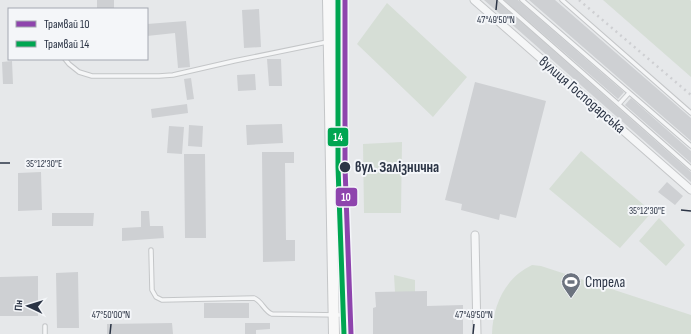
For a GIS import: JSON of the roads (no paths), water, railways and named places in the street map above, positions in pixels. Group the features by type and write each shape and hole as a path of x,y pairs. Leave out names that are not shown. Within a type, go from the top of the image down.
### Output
{"main road":[{"path":"328,0 332,42 337,315 334,334"},
{"path":"332,42 335,5"},
{"path":"337,315 341,334"}],"street":[{"path":"328,0 335,5"},
{"name":"вулиця Господарська","path":"474,0 691,190"},
{"path":"475,235 477,334"}],"lane":[{"path":"500,0 691,168"},
{"path":"522,0 691,146"},
{"path":"562,0 691,113"},
{"path":"66,60 79,72 92,76 159,76 173,75 234,60 332,42"},
{"path":"618,104 629,93"},
{"path":"152,250 152,290 156,297 162,300 254,298 272,314 337,315"},
{"path":"45,326 45,334"}],"railway":[{"path":"579,0 691,95"}],"tram line":[{"name":"14","path":"338,0 338,167 344,334"},
{"name":"10","path":"345,0 345,167 351,334"}],"place":[{"name":"вул. Залізнична","path":"345,167"},
{"name":"Стрела","path":"571,299"}]}
